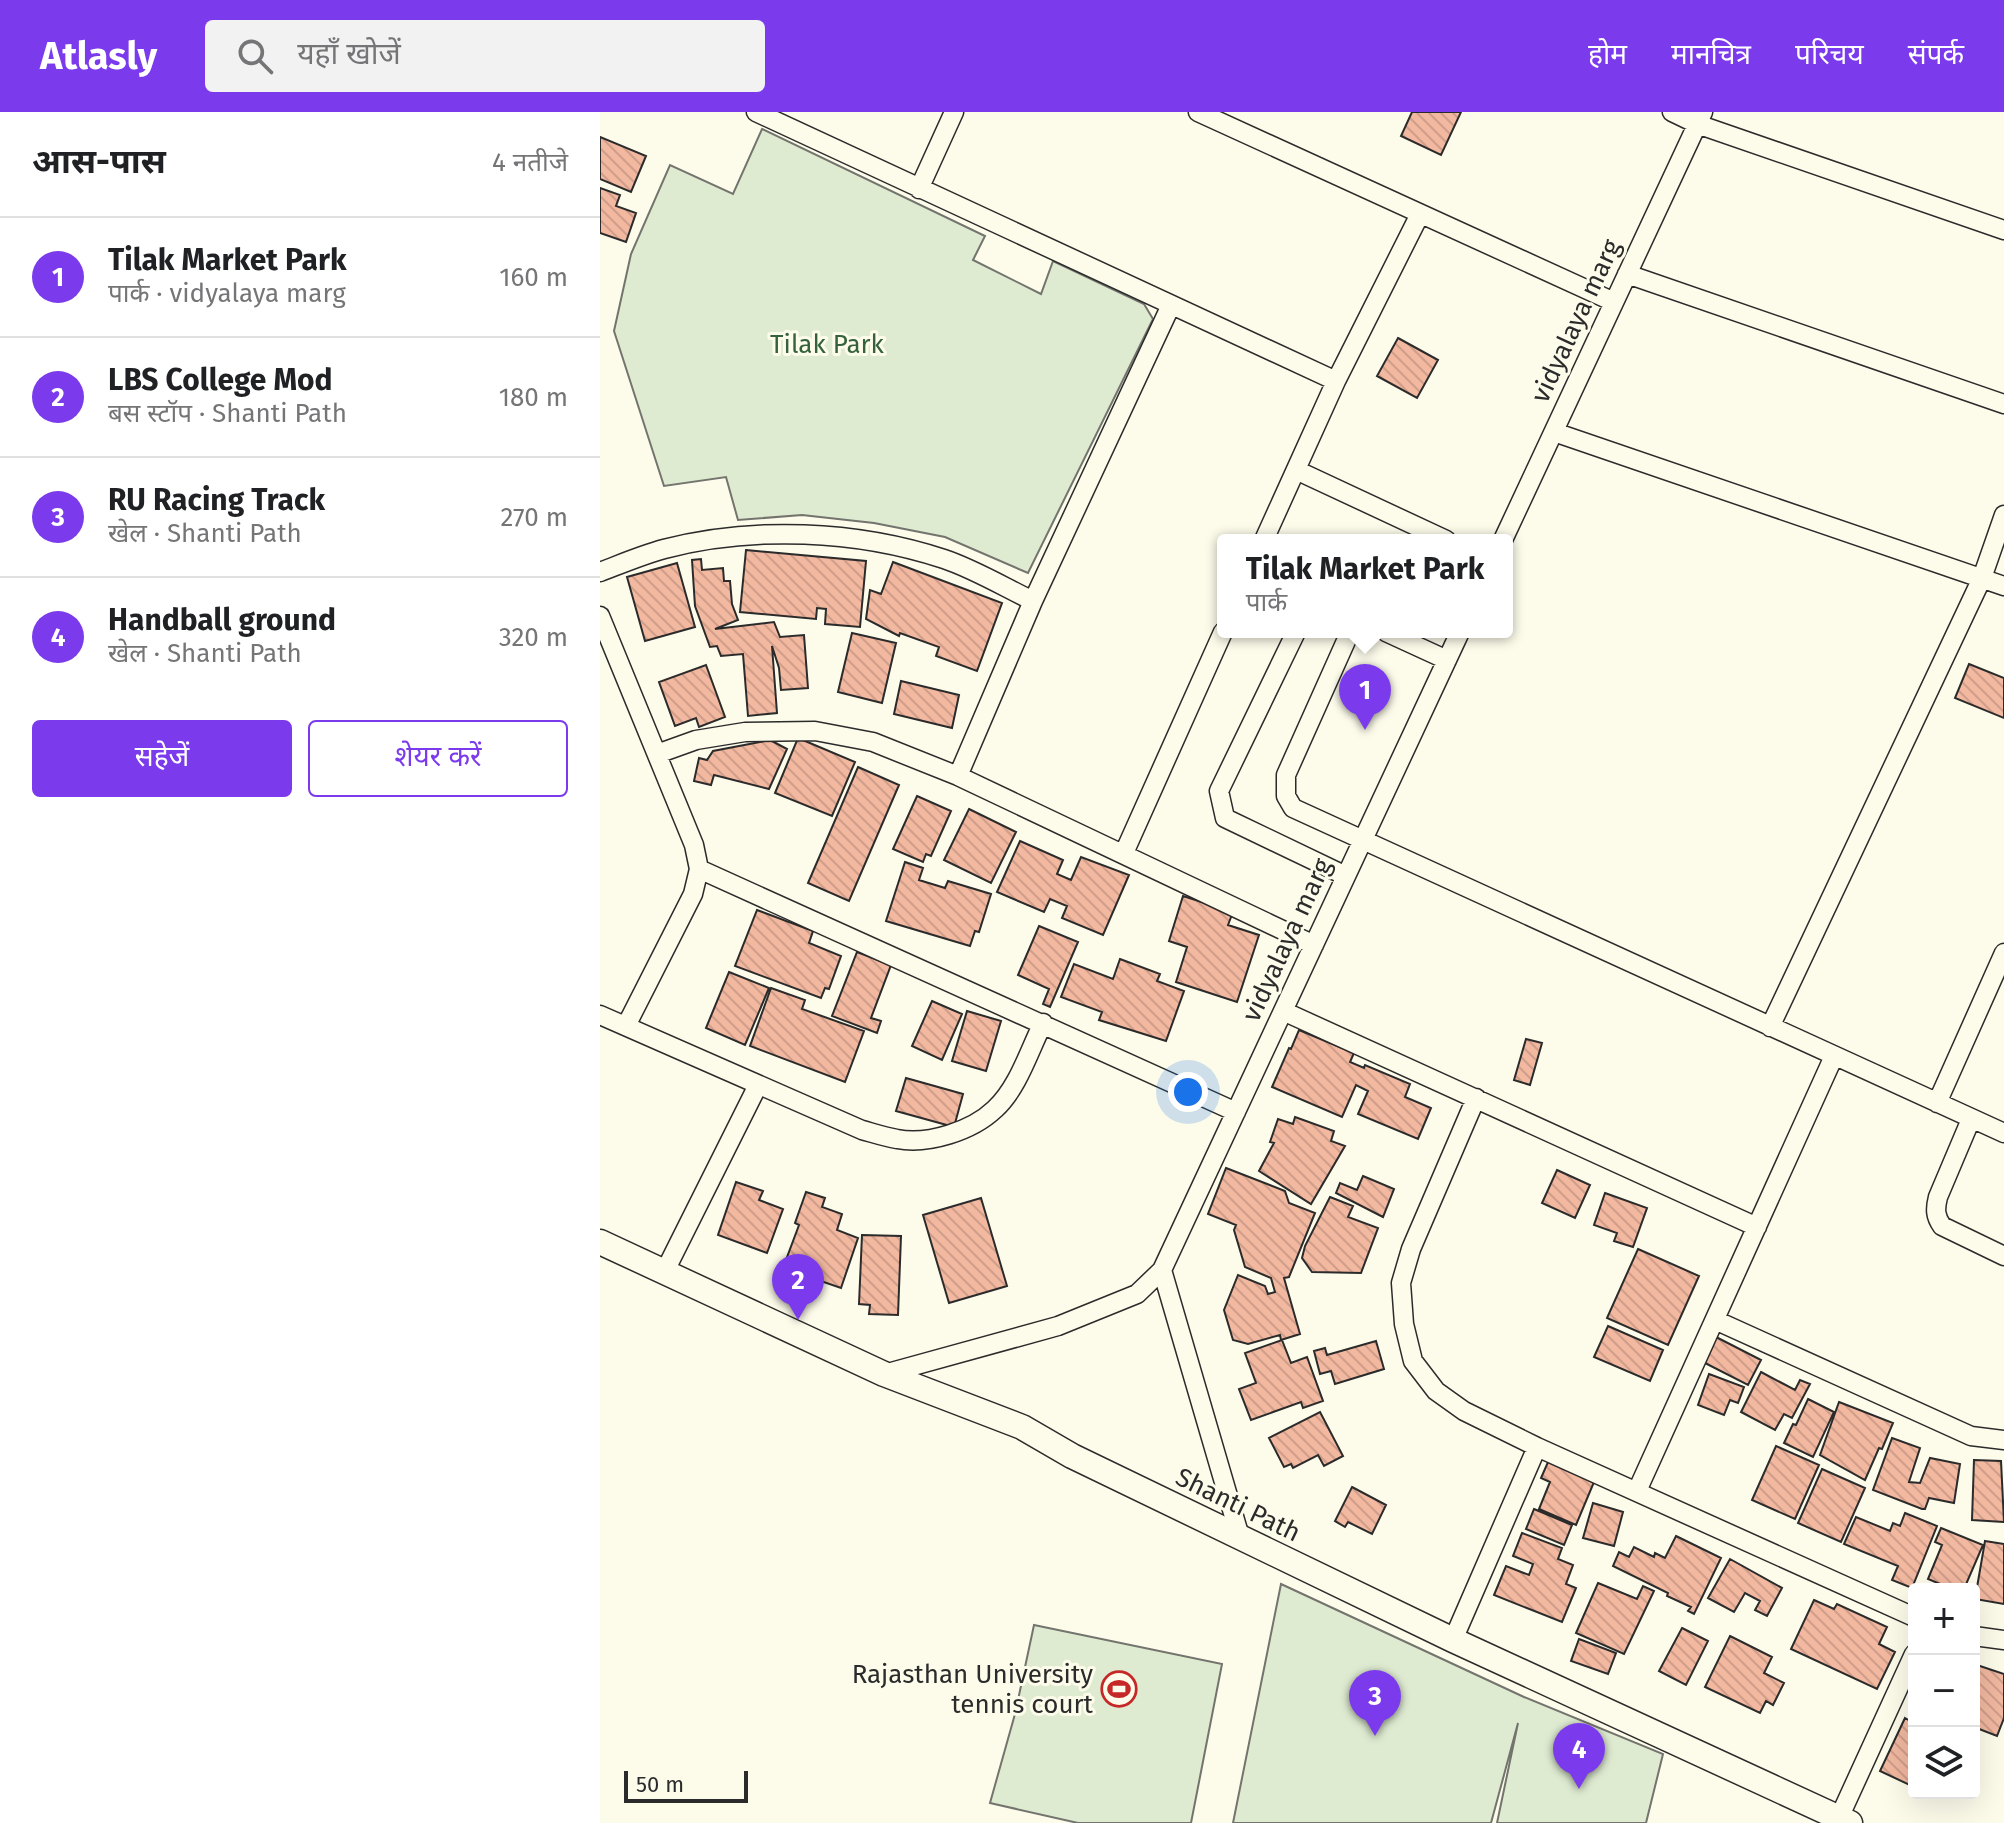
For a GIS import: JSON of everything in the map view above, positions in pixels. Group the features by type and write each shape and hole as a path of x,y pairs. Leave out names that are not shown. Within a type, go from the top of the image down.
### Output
{"main road":[{"name":"Shanti Path","path":"600,1242 884,1374 1022,1427 1072,1456 1453,1640 1844,1820"}],"street":[{"path":"756,112 1336,381"},
{"path":"919,189 954,112"},
{"path":"1198,112 1614,302"},
{"path":"1672,112 1700,118 2004,230"},
{"name":"vidyalaya marg","path":"1506,534 1700,118"},
{"path":"1267,534 1336,381 1420,214"},
{"path":"1627,274 2004,404"},
{"path":"958,776 1033,601 1171,305"},
{"path":"1554,432 2004,586"},
{"path":"1296,470 1433,534"},
{"path":"1770,1027 1982,578 2004,515"},
{"path":"600,572 662,550 714,539 779,535 836,537 894,545 947,560 1033,601"},
{"path":"600,616 606,648 657,754 694,845 699,869 693,894 626,1026"},
{"path":"1124,853 1220,638"},
{"path":"1293,638 1219,791 1221,806 1225,818 1346,876"},
{"path":"1347,638 1286,775 1286,796 1293,808 2004,1133"},
{"path":"1399,638 1447,660"},
{"name":"vidyalaya marg","path":"1162,1270 1457,638"},
{"path":"657,754 696,740 745,732 815,731 873,742 958,776 1314,945"},
{"path":"699,869 1236,1112"},
{"path":"1937,1103 2004,953"},
{"path":"1283,1011 1757,1227"},
{"path":"600,1015 862,1130 900,1140 932,1139 967,1128 995,1109 1013,1085 1043,1023"},
{"path":"1637,1491 1834,1056"},
{"path":"665,1271 758,1085"},
{"path":"1476,1098 1411,1249 1401,1283 1404,1324 1413,1361 1436,1391 1464,1411 1537,1447 1908,1614"},
{"path":"1971,1119 1938,1197 1936,1218 1942,1226 2004,1256"},
{"path":"884,1374 1058,1326 1137,1294 1162,1270 1240,1537"},
{"path":"1715,1320 1971,1436 2004,1440"},
{"path":"1453,1640 1537,1447"},
{"path":"1980,1637 2004,1640"},
{"path":"1844,1820 1914,1655"}],"green space":[{"name":"Tilak Park","path":"762,129 985,236 973,260 1041,294 1053,261 1144,304 1153,319 1028,573 945,537 874,523 802,515 738,520 726,477 664,486 614,331 631,254 670,165 733,194"},
{"path":"1281,1584 1524,1697 1663,1754 1646,1823 1497,1823 1518,1723 1491,1823 1233,1823"},
{"path":"1034,1625 1222,1664 1191,1823 1078,1823 990,1803 1015,1714"}],"building":[{"path":"1412,112 1461,112 1441,155 1401,136"},
{"path":"600,137 646,156 631,192 600,179"},
{"path":"600,188 620,195 616,206 636,213 626,242 600,233"},
{"path":"1398,338 1438,360 1417,398 1377,376"},
{"path":"746,550 866,561 860,627 825,624 826,609 817,608 816,619 740,612"},
{"path":"701,559 702,570 723,568 724,581 730,581 732,604 738,620 715,629 774,622 780,637 804,635 808,688 781,690 779,668 772,646 777,713 748,716 743,654 721,656 717,646 710,647 695,606 692,560"},
{"path":"893,562 1002,603 977,671 936,656 939,647 900,633 899,636 866,619 870,590 881,594"},
{"path":"677,563 695,627 645,641 627,577"},
{"path":"852,633 896,643 882,703 838,692"},
{"path":"1969,664 2004,678 2004,718 1955,698"},
{"path":"706,665 725,717 699,727 696,718 675,726 659,682"},
{"path":"901,681 959,695 952,728 894,714"},
{"path":"798,738 855,762 832,816 775,793"},
{"path":"770,740 787,749 769,789 714,775 711,785 694,781 699,758 707,760 713,751"},
{"path":"858,767 899,785 849,901 808,883"},
{"path":"917,796 951,811 931,856 926,854 923,862 893,849"},
{"path":"969,809 1016,832 991,883 944,860"},
{"path":"1020,841 1063,860 1057,874 1071,880 1081,857 1129,875 1103,935 1062,918 1067,906 1050,899 1044,912 997,892"},
{"path":"905,862 923,868 919,880 945,888 948,881 991,894 979,932 975,931 970,946 886,921"},
{"path":"1183,896 1233,912 1228,925 1259,935 1237,1002 1176,982 1187,947 1169,941"},
{"path":"757,910 813,931 809,943 841,956 829,989 825,988 821,998 735,966"},
{"path":"1039,926 1078,942 1050,1007 1043,1004 1049,989 1018,975"},
{"path":"857,952 891,965 871,1018 881,1021 877,1033 832,1016"},
{"path":"1120,959 1160,974 1157,981 1184,991 1166,1041 1099,1020 1102,1012 1061,997 1074,964 1113,979"},
{"path":"729,972 769,988 745,1045 706,1028"},
{"path":"771,988 805,1000 802,1009 864,1031 845,1082 750,1046"},
{"path":"932,1001 962,1014 942,1060 912,1046"},
{"path":"967,1011 1001,1021 986,1071 952,1061"},
{"path":"1299,1030 1354,1053 1350,1062 1410,1084 1405,1097 1431,1108 1418,1139 1358,1114 1368,1091 1356,1085 1342,1117 1272,1087"},
{"path":"1526,1039 1542,1043 1530,1085 1514,1080"},
{"path":"906,1078 963,1094 954,1127 896,1111"},
{"path":"1295,1117 1334,1131 1331,1141 1345,1146 1311,1204 1259,1171 1274,1143 1270,1142 1278,1119 1293,1124"},
{"path":"1226,1168 1285,1191 1289,1203 1315,1213 1289,1277 1284,1278 1300,1334 1281,1340 1280,1335 1248,1344 1233,1340 1224,1310 1238,1275 1265,1286 1268,1294 1275,1292 1271,1278 1245,1267 1234,1230 1236,1225 1208,1214"},
{"path":"1557,1170 1590,1185 1575,1218 1542,1203"},
{"path":"1363,1176 1394,1189 1383,1217 1336,1193 1340,1183 1357,1190"},
{"path":"736,1182 763,1191 759,1200 783,1209 767,1253 718,1235"},
{"path":"806,1192 825,1198 822,1207 842,1214 837,1230 858,1238 841,1288 783,1268 799,1225 795,1223"},
{"path":"1605,1193 1647,1208 1633,1247 1614,1241 1617,1233 1594,1225"},
{"path":"1330,1197 1353,1206 1348,1217 1378,1228 1361,1273 1312,1272 1302,1258"},
{"path":"981,1198 1007,1286 949,1303 923,1215"},
{"path":"862,1235 901,1236 898,1315 869,1314 870,1305 859,1304"},
{"path":"1638,1249 1699,1276 1668,1345 1607,1318"},
{"path":"1608,1326 1663,1350 1650,1381 1594,1357"},
{"path":"1716,1337 1761,1360 1748,1385 1703,1362"},
{"path":"1282,1340 1291,1363 1307,1357 1323,1401 1303,1408 1301,1402 1251,1420 1239,1389 1256,1383 1245,1353"},
{"path":"1376,1341 1384,1369 1335,1384 1331,1371 1320,1374 1314,1351 1325,1348 1327,1355"},
{"path":"1761,1372 1795,1390 1800,1380 1810,1384 1792,1418 1784,1414 1775,1430 1741,1412"},
{"path":"1709,1374 1744,1387 1738,1403 1730,1400 1724,1415 1698,1405"},
{"path":"1808,1399 1834,1412 1813,1457 1784,1443"},
{"path":"1839,1402 1893,1423 1865,1480 1820,1455"},
{"path":"1320,1412 1343,1456 1324,1466 1318,1455 1293,1468 1291,1464 1284,1467 1269,1438"},
{"path":"1892,1438 1920,1448 1909,1482 1920,1483 1930,1458 1960,1464 1954,1503 1929,1498 1925,1509 1922,1509 1873,1490"},
{"path":"1776,1446 1819,1465 1795,1519 1752,1500"},
{"path":"1974,1460 2001,1461 2004,1522 1972,1520"},
{"path":"1548,1462 1594,1482 1576,1525 1539,1509 1550,1482 1541,1478"},
{"path":"1822,1469 1865,1488 1841,1542 1798,1523"},
{"path":"1352,1487 1386,1505 1372,1534 1348,1522 1345,1527 1335,1521"},
{"path":"1593,1503 1623,1512 1614,1546 1583,1538"},
{"path":"1534,1509 1572,1525 1564,1545 1526,1529"},
{"path":"1905,1513 1937,1526 1914,1583 1908,1583 1908,1586 1892,1580 1898,1566 1844,1544 1856,1517 1890,1531 1893,1523 1900,1526"},
{"path":"1941,1528 1983,1545 1967,1583 1938,1583 1928,1579 1942,1545 1935,1542"},
{"path":"1522,1533 1562,1548 1558,1559 1573,1565 1566,1584 1576,1588 1562,1622 1494,1595 1506,1566 1529,1575 1533,1564 1513,1556"},
{"path":"1676,1536 1721,1558 1694,1614 1688,1611 1691,1607 1667,1596 1668,1593 1613,1566 1619,1552 1629,1557 1634,1547 1654,1557 1655,1553 1665,1558"},
{"path":"1985,1541 2004,1544 2004,1604 1980,1600 1978,1583"},
{"path":"1730,1559 1782,1588 1767,1616 1755,1610 1760,1601 1745,1593 1734,1612 1708,1598"},
{"path":"1598,1583 1637,1599 1643,1586 1654,1591 1624,1654 1576,1633"},
{"path":"1814,1600 1834,1609 1837,1604 1887,1627 1879,1644 1895,1652 1877,1689 1791,1649"},
{"path":"1682,1628 1708,1641 1686,1685 1659,1671"},
{"path":"1730,1636 1772,1657 1764,1673 1784,1683 1773,1705 1766,1701 1760,1713 1705,1687"},
{"path":"1579,1639 1616,1653 1608,1674 1571,1661"},
{"path":"1980,1666 2004,1674 2004,1718 1997,1736 1980,1729"},
{"path":"1905,1718 1908,1720 1908,1784 1880,1771"}],"place":[{"name":"Tilak Market Park","path":"1365,730"},
{"name":"LBS College Mod","path":"798,1320"},
{"name":"Rajasthan University tennis court","path":"1119,1689"},
{"name":"RU Racing Track","path":"1375,1736"},
{"name":"Handball ground","path":"1579,1789"}]}
